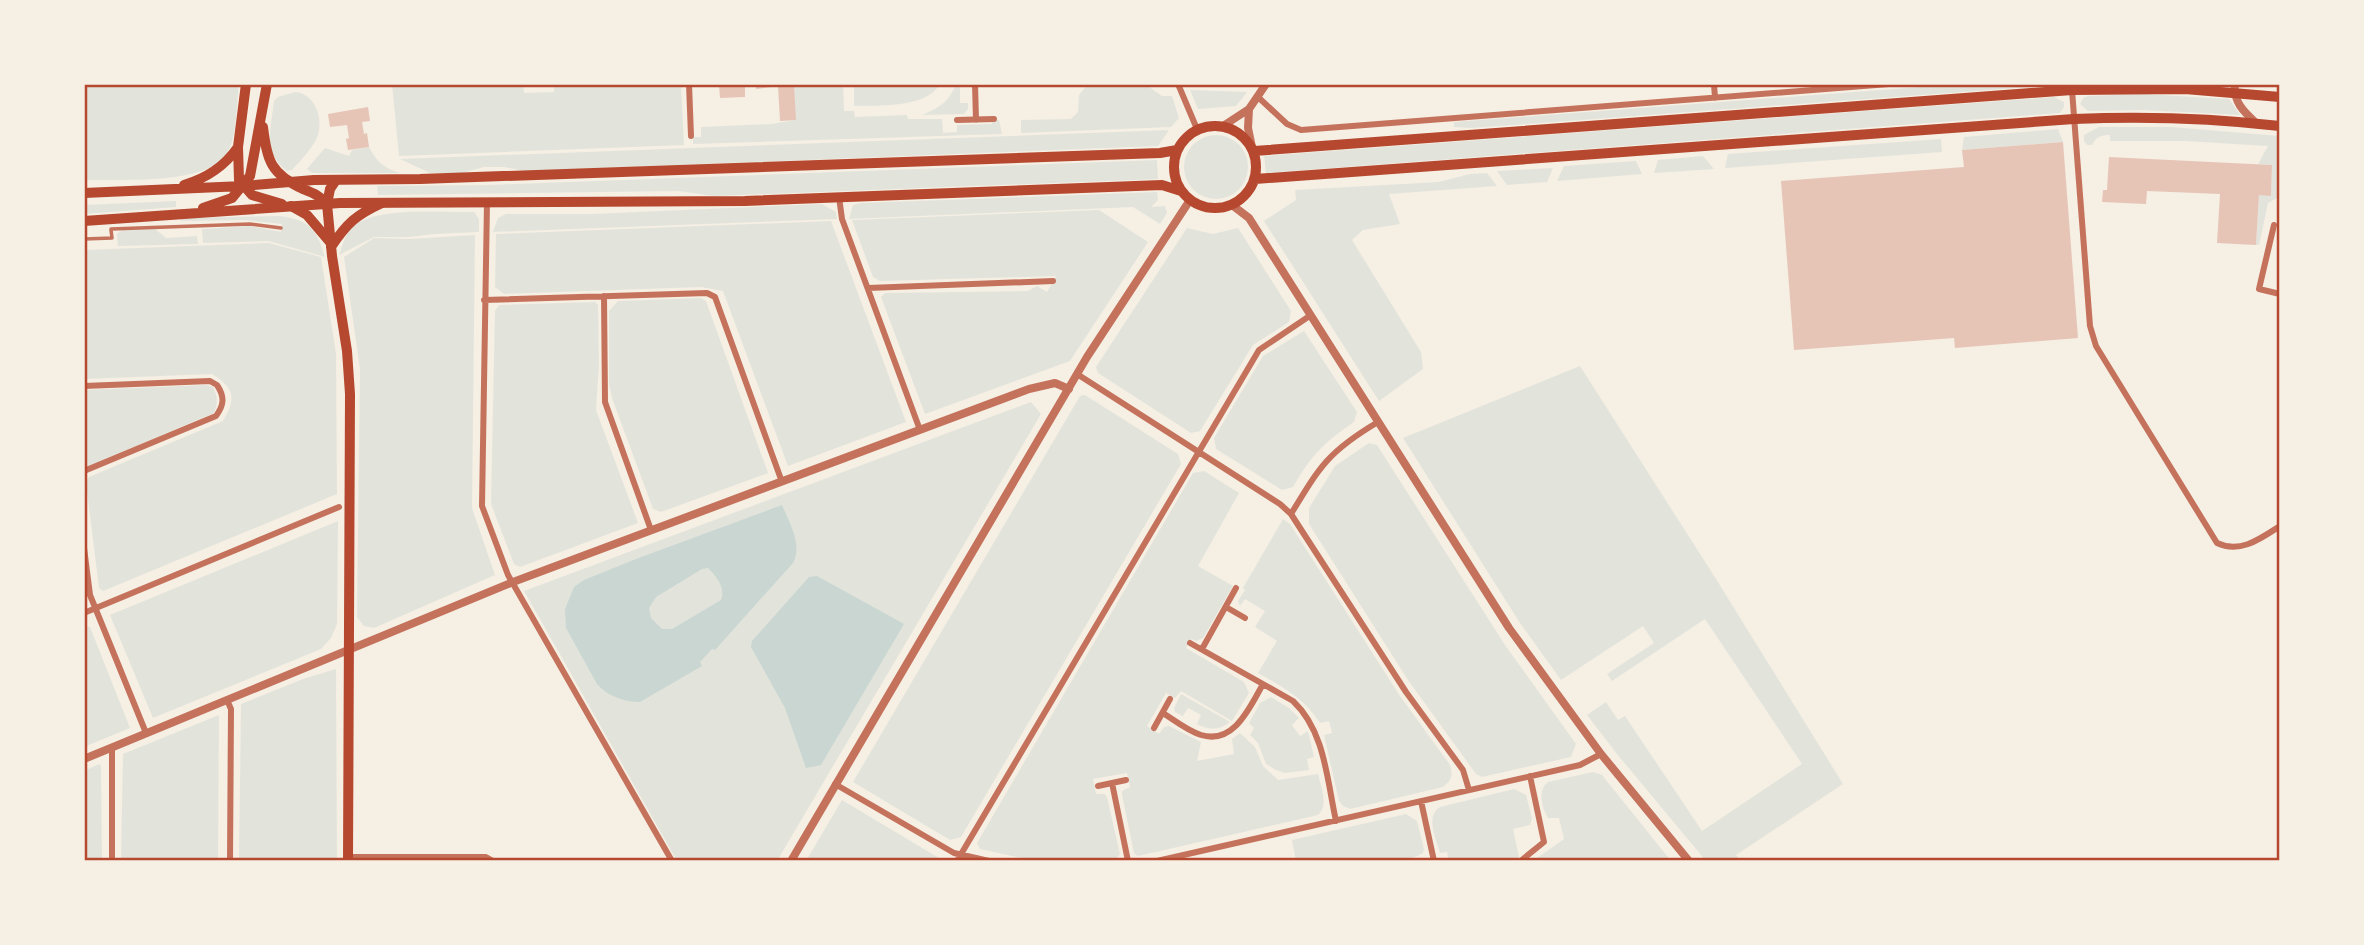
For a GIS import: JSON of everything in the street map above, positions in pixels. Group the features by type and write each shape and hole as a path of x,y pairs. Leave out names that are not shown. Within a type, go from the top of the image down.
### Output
{"highway":[{"path":"246,84 238,147 239,180 252,195 291,206"},
{"path":"190,212 232,198 250,176 267,84"},
{"path":"1253,149 2072,90 2234,88 2280,97"},
{"path":"262,117 268,159 280,176 322,198 327,204"},
{"path":"1255,179 2074,119 2131,117 2280,126"},
{"path":"1223,126 1237,131 1253,149 1257,165 1255,179 1247,194 1232,205 1221,208 1199,205 1181,191 1174,171 1177,149 1197,129 1223,126"},
{"path":"167,190 199,180 219,168 238,147"},
{"path":"84,193 336,180 433,179 1132,154 1177,149"},
{"path":"84,221 111,223 170,213 327,204 745,201 1162,185 1181,191"}],"main road":[{"path":"336,180 330,189 327,204 350,394 348,859"},
{"path":"330,244 350,221 362,212 383,203"},
{"path":"291,206 307,215 330,244"}],"street":[{"path":"689,84 691,136"},
{"path":"975,84 975,120"},
{"path":"1178,84 1197,129"},
{"path":"1223,126 1249,109 1266,84"},
{"path":"1714,84 1715,98"},
{"path":"1258,97 1287,124 1301,130 1889,84"},
{"path":"2234,88 2239,105 2256,123"},
{"path":"2072,90 2090,326 2096,346 2217,544 2227,548 2244,547 2280,526"},
{"path":"1249,109 1248,128 1253,149"},
{"path":"957,120 994,119"},
{"path":"839,197 842,219 920,430"},
{"path":"791,861 1077,374 1190,200"},
{"path":"487,202 482,506 513,582 672,861"},
{"path":"1232,205 1249,218 1509,628 1601,754 1689,861"},
{"path":"2274,225 2259,289 2280,294"},
{"path":"868,288 1053,281"},
{"path":"484,300 707,293 715,297 782,482"},
{"path":"604,296 605,402 651,530"},
{"path":"959,858 1259,351 1311,315"},
{"path":"1077,374 1291,513 1406,692 1463,769 1469,790"},
{"path":"84,386 210,381 217,385 223,400 222,408 216,416 84,471"},
{"path":"84,759 513,582 651,530 1029,389 1055,383 1069,388"},
{"path":"1291,513 1320,467 1337,448 1378,422"},
{"path":"84,613 339,507"},
{"path":"84,548 90,595 146,733"},
{"path":"1202,649 1237,588"},
{"path":"1226,607 1245,618"},
{"path":"1190,643 1293,701 1311,722 1317,736 1336,821"},
{"path":"1163,713 1200,735 1226,733 1244,717 1263,684"},
{"path":"227,699 231,709 230,861"},
{"path":"1154,728 1170,699"},
{"path":"112,747 113,861"},
{"path":"1157,861 1580,765 1601,754"},
{"path":"1522,860 1545,842 1530,776"},
{"path":"1098,786 1126,780"},
{"path":"1112,783 1128,861"},
{"path":"835,784 959,858 989,861"},
{"path":"1420,801 1434,861"},
{"path":"348,859 486,857 493,861"}],"lane":[{"path":"170,213 171,227"},
{"path":"84,239 112,238 111,223 171,227 250,224 281,228"}],"shaded area":[{"path":"84,84 239,84 231,145 217,164 182,176 140,180 84,180"},
{"path":"392,84 523,84 524,93 554,92 554,84 681,84 684,145 399,156"},
{"path":"794,84 843,84 844,111 854,111 855,117 907,115 908,119 942,119 943,133 957,132 957,125 992,124 992,120 999,120 1002,134 693,144 693,137 701,137 701,127 772,124 795,120"},
{"path":"854,84 940,84 924,98 912,102 854,106"},
{"path":"956,84 968,84 968,87 960,87 960,103 968,103 964,114 922,115 943,104"},
{"path":"1088,84 1145,84 1162,96 1172,96 1179,118 1171,127 1021,133 1021,120 1071,119 1078,112 1079,95"},
{"path":"1961,84 2070,84 1472,128 1454,127 1454,122"},
{"path":"1190,90 1247,92 1236,106 1198,109"},
{"path":"295,92 308,97 313,103 319,117 319,133 311,148 292,170 287,171 274,156 270,130 274,101 278,97"},
{"path":"2143,94 2229,99 2240,115 2143,110 2088,111 2080,104 2083,98 2088,96"},
{"path":"2054,97 2064,102 2060,113 1266,173 1264,156"},
{"path":"2099,127 2172,127 2280,136 2280,192 2279,197 2268,203 2259,245 2256,245 2259,195 2271,195 2272,165 2258,164 2268,146 2185,141 2110,141 2110,135 2099,137 2092,145 2087,145 2084,135"},
{"path":"2058,129 2063,142 1962,150 1964,137"},
{"path":"1169,130 1158,146 525,171 484,167 462,173 430,173 400,159"},
{"path":"1210,135 1222,135 1239,144 1246,155 1246,179 1239,190 1222,199 1210,199 1198,194 1189,185 1184,173 1184,161 1189,149 1198,140"},
{"path":"1941,139 1942,152 1725,168 1728,154"},
{"path":"369,147 382,164 400,173 312,173 307,169 325,148 349,156 352,150"},
{"path":"1703,156 1714,169 1654,173 1658,160"},
{"path":"1157,160 1158,179 713,196 679,191 378,195 377,186 488,185"},
{"path":"1636,161 1642,174 1557,181 1564,166"},
{"path":"1553,168 1547,182 1507,185 1497,171"},
{"path":"1487,173 1497,186 1389,194 1400,224 1363,230 1352,240 1421,352 1423,369 1379,401 1264,221 1296,200 1295,190 1439,182 1470,174"},
{"path":"1157,192 1158,200 1151,207 1165,206 1167,213 1160,224 1133,207 849,219 853,205 861,203"},
{"path":"176,201 176,207 84,214 84,205"},
{"path":"822,204 836,212 837,219 493,232 498,218 506,214 592,214"},
{"path":"1099,210 1148,242 1070,361 925,414 881,297 885,293 1028,291 1037,286 1047,292 1056,276 880,281 873,277 852,220"},
{"path":"408,212 474,212 479,219 479,232 374,237 339,255 350,230 360,222 374,217"},
{"path":"280,216 305,223 319,239 325,257 269,241 203,243 202,229 250,226 281,232 282,224 246,220 181,221 181,218"},
{"path":"831,221 906,422 788,466 723,291 701,287 504,294 495,287 496,234"},
{"path":"154,228 166,238 197,236 198,244 118,246 117,234 122,230"},
{"path":"1187,228 1213,234 1238,228 1291,311 1289,322 1253,345 1200,431 1191,433 1098,373 1096,367"},
{"path":"475,235 472,508 495,575 374,628 364,626 357,617 360,369 344,257 374,238"},
{"path":"269,243 321,257 336,354 337,494 103,591 99,588 86,483 89,477 223,421 230,406 231,394 225,384 212,374 84,379 84,250"},
{"path":"701,298 706,301 768,473 661,512 653,509 612,398 609,384 609,311 618,301"},
{"path":"595,302 598,305 599,364 596,410 638,523 520,567 514,564 491,504 495,311 499,305"},
{"path":"1304,331 1357,412 1354,422 1319,451 1293,487 1282,490 1216,449 1214,438 1263,356"},
{"path":"1580,366 1843,784 1736,855 1741,861 1706,861 1587,715 1606,702 1618,720 1625,716 1702,831 1802,764 1705,619 1612,681 1607,674 1654,643 1643,626 1561,680 1520,623 1403,438"},
{"path":"206,385 213,387 216,394 214,413 84,468 84,390"},
{"path":"1085,395 1178,454 1181,464 961,837 950,840 853,782 1080,396"},
{"path":"1031,402 1041,414 777,861 677,861 524,591"},
{"path":"1369,443 1377,445 1505,645 1576,744 1571,757 1482,777 1476,774 1408,680 1309,524 1309,508 1335,466"},
{"path":"1204,471 1239,493 1198,566 1233,586 1203,638 1196,641 1192,639 1186,648 1244,682 1249,693 1232,721 1181,691 1175,698 1166,693 1147,726 1159,734 1164,727 1169,726 1201,742 1197,761 1234,754 1232,739 1240,733 1255,747 1263,766 1278,780 1318,774 1323,796 1321,811 1318,815 1138,856 1134,853 1122,795 1122,791 1130,787 1127,773 1093,779 1096,794 1105,794 1107,797 1120,854 1115,860 1035,861 980,849 977,843 1193,473"},
{"path":"782,505 796,541 793,563 715,650 712,649 700,662 702,666 640,702 617,698 597,684 566,628 565,609 574,587 584,580","holes":["708,568 721,587 721,600 672,629 662,629 651,618 649,608 656,597"]},
{"path":"1283,519 1290,524 1400,696 1450,765 1451,778 1443,787 1350,809 1343,806 1339,801 1324,735 1332,733 1329,721 1320,723 1300,700 1258,673 1277,641 1255,627 1265,611 1245,599 1240,606 1238,601"},
{"path":"338,521 337,624 331,638 321,649 153,718 110,615"},
{"path":"817,576 904,624 821,765 806,768 785,708 751,647 752,641 809,577"},
{"path":"84,626 90,627 130,728 84,747"},
{"path":"336,669 337,861 239,861 241,704"},
{"path":"1181,694 1230,722 1222,727 1209,728 1197,724 1201,715 1188,708 1183,716 1175,712 1174,708"},
{"path":"1271,697 1299,718 1292,725 1300,736 1308,731 1314,757 1307,759 1309,770 1285,773 1276,770 1266,764 1258,743 1250,735 1254,728 1249,723 1260,703"},
{"path":"219,715 218,861 121,861 123,754"},
{"path":"99,764 102,861 84,861 84,771"},
{"path":"1593,772 1602,775 1671,861 1533,861 1564,839 1559,818 1548,818 1544,809 1542,794 1545,785 1548,782"},
{"path":"1514,789 1526,795 1532,818 1530,825 1513,829 1519,857 1514,861 1449,861 1447,852 1440,853 1432,822 1440,807"},
{"path":"842,800 939,858 940,861 806,861"},
{"path":"1406,814 1417,821 1423,853 1381,862 1296,861 1292,840"}],"building":[{"path":"719,84 745,84 745,97 720,98"},
{"path":"756,84 794,84 796,120 780,121 778,86 756,89"},
{"path":"368,107 370,121 362,122 369,147 348,150 347,125 330,127 328,114"},
{"path":"2063,142 2078,338 1955,348 1954,338 1794,350 1781,181 1964,167 1962,150"},
{"path":"2109,157 2272,165 2271,196 2259,195 2256,245 2217,243 2220,194 2147,191 2146,204 2102,202 2103,190 2107,190"}]}
